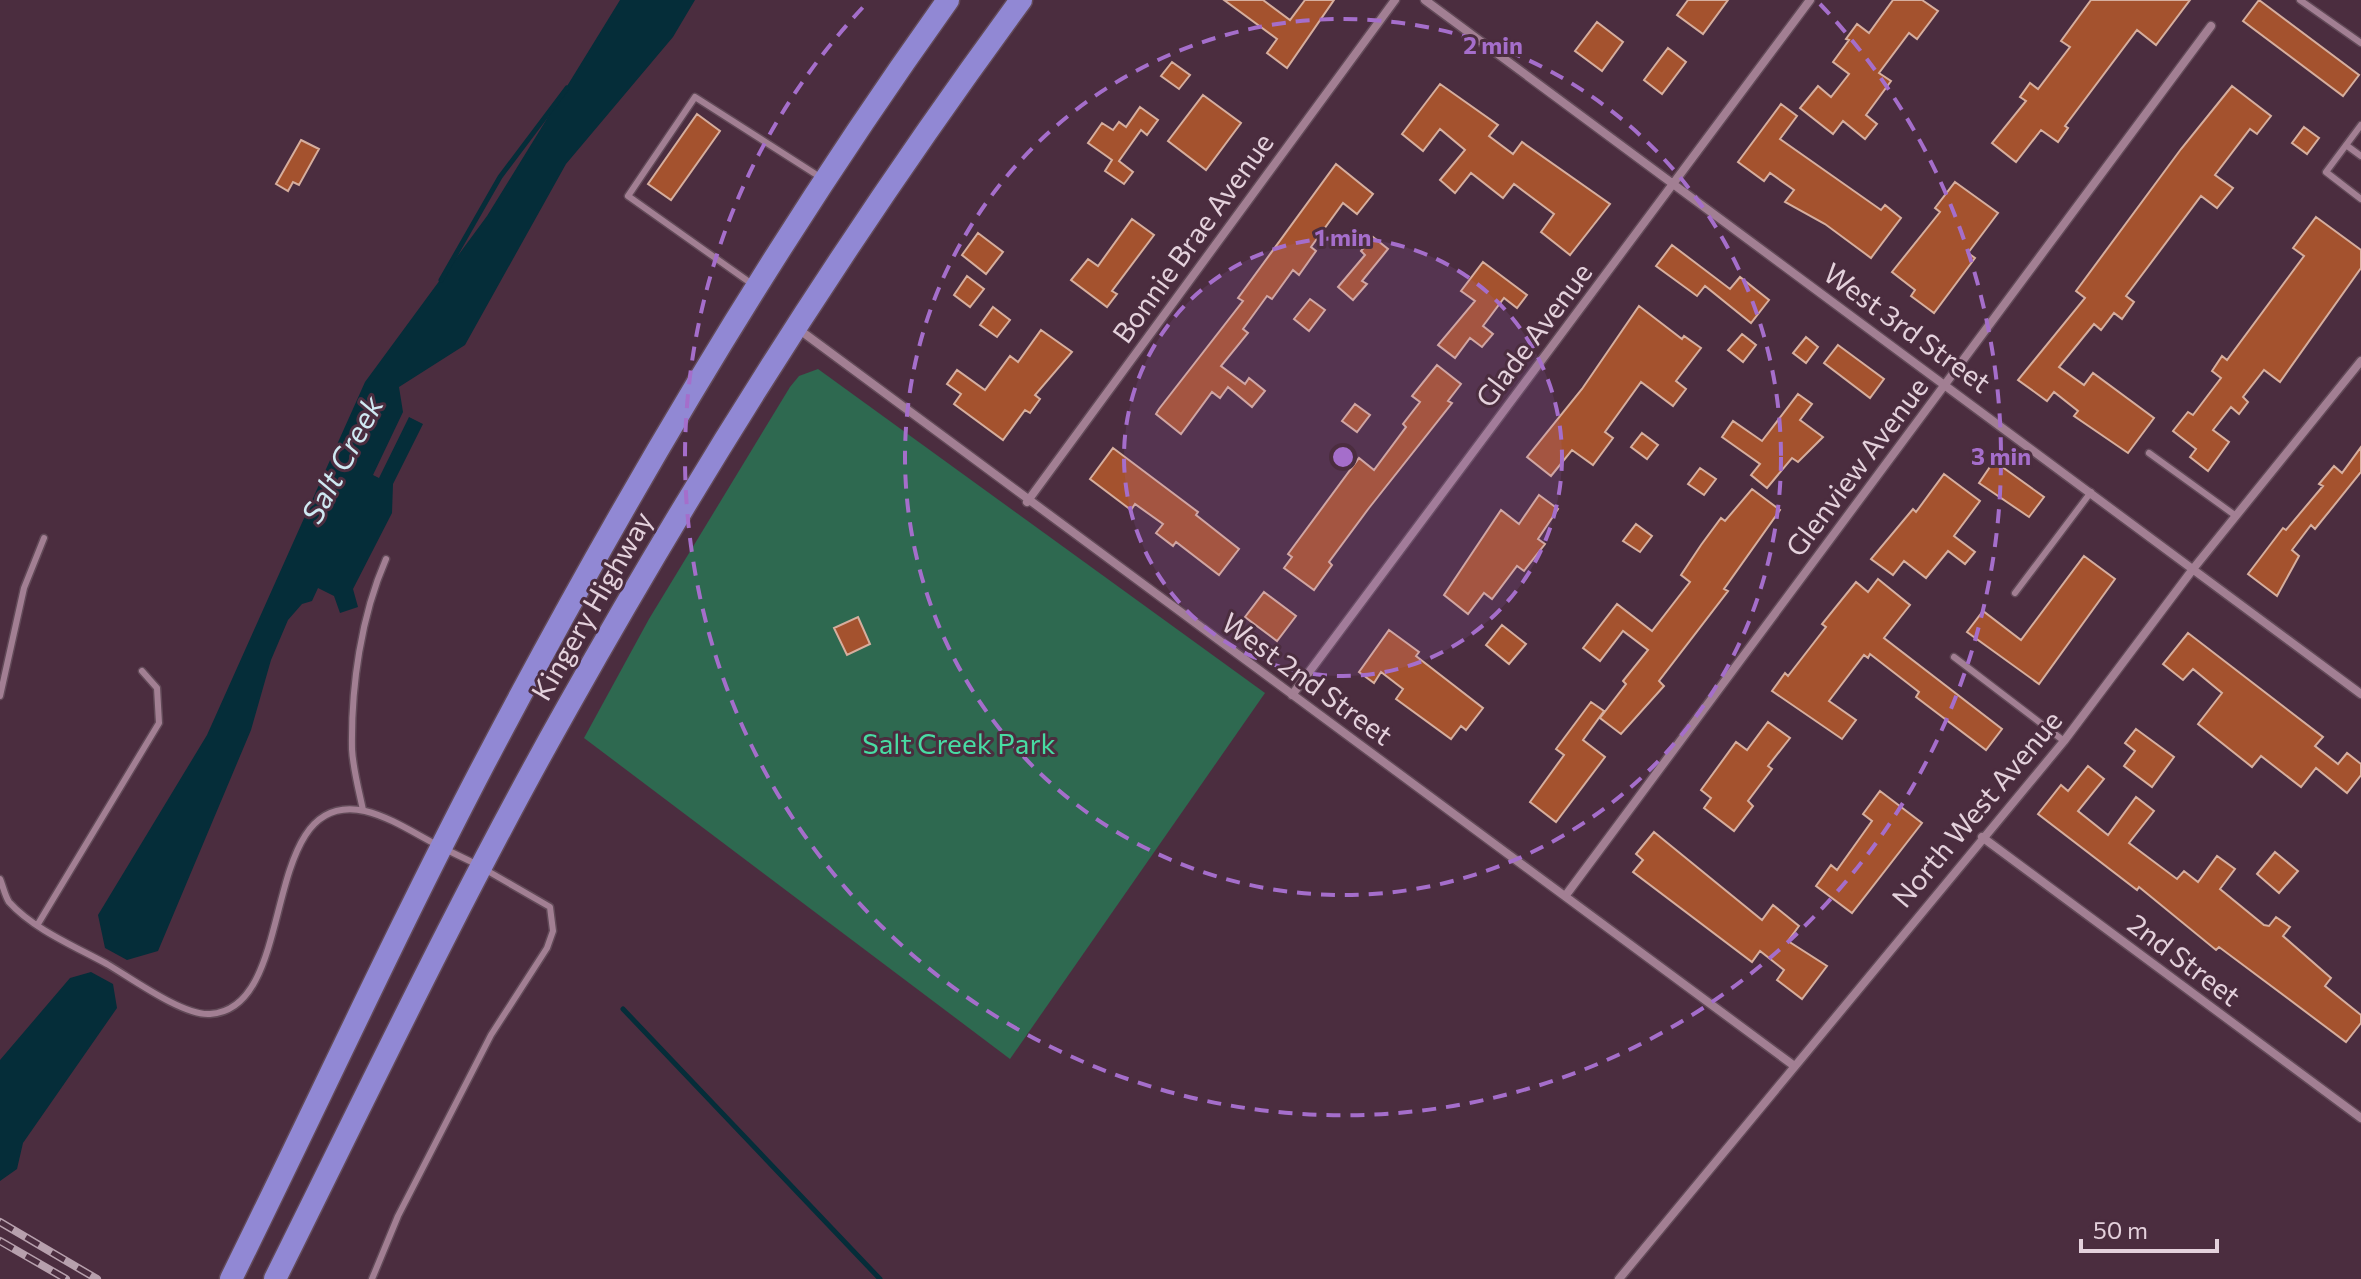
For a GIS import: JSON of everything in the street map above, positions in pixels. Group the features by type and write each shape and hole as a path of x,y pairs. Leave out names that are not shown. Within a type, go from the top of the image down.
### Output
{"highway":[{"name":"Kingery Highway","path":"231,1279 485,763 653,457 823,179 948,0"},
{"name":"Kingery Highway","path":"275,1279 482,867 566,710 685,504 922,135 1021,0"}],"street":[{"name":"Bonnie Brae Avenue","path":"1027,502 1395,0"},
{"name":"West 3rd Street","path":"1425,0 2361,694"},
{"name":"Glade Avenue","path":"1292,695 1810,0"},
{"name":"Glenview Avenue","path":"1566,895 2211,26"},
{"name":"West 2nd Street","path":"797,328 1027,502 1566,895 1793,1065"},
{"name":"North West Avenue","path":"1619,1279 2064,741 2193,569 2361,361"},
{"name":"2nd Street","path":"1982,837 2361,1118"}],"lane":[{"path":"2300,0 2361,43"},
{"path":"757,287 628,196 695,97 823,179"},
{"path":"2361,125 2326,172 2361,199"},
{"path":"2346,145 2361,156"},
{"path":"2149,453 2236,516"},
{"path":"2015,593 2091,492"},
{"path":"0,696 24,588 44,538"},
{"path":"363,810 352,752 354,703 370,602 386,559"},
{"path":"1954,657 2064,741"},
{"path":"38,924 159,723 157,688 142,671"},
{"path":"0,879 8,901 38,924 198,1013 224,1011 242,1000 260,973 292,864 302,842 333,814 363,810 482,867 550,907 553,931 535,970 484,1048 398,1216 372,1279"}],"green space":[{"name":"Salt Creek Park","path":"818,369 1265,693 1010,1059 584,738 649,619 790,387 799,376"}],"water":[{"path":"620,0 695,0 673,37 566,164 465,345 399,387 403,412 373,475 379,478 409,417 423,424 393,484 392,513 353,589 358,607 340,613 334,596 318,588 312,601 302,604 288,620 271,660 251,730 158,951 127,960 105,948 98,915 207,735 365,382 487,216"},
{"path":"91,972 113,984 117,1008 23,1143 17,1169 0,1181 0,1060 70,978"}],"building":[{"path":"1224,0 1263,0 1290,20 1305,0 1334,0 1287,68 1267,53 1277,39"},
{"path":"1688,0 1728,0 1703,34 1677,15"},
{"path":"1893,0 1922,0 1938,11 1917,39 1909,33 1879,73 1891,81 1866,115 1877,124 1865,139 1843,121 1833,134 1800,108 1818,86 1831,97 1849,74 1833,62 1849,40 1846,39 1857,24 1869,33"},
{"path":"2091,0 2190,0 2156,45 2137,30 2065,126 2068,128 2058,142 2041,130 2016,162 1992,143 2026,101 2020,97 2030,83 2038,89 2070,47 2061,41"},
{"path":"2259,0 2359,75 2343,96 2243,21"},
{"path":"1597,22 1623,42 1602,71 1575,51"},
{"path":"1668,48 1686,62 1662,94 1644,80"},
{"path":"1172,62 1190,75 1179,89 1161,76"},
{"path":"1440,84 1498,125 1489,136 1513,154 1522,142 1610,204 1570,255 1541,232 1554,214 1514,184 1503,198 1471,173 1455,193 1440,180 1465,150 1440,129 1423,151 1402,134"},
{"path":"2232,86 2271,116 2257,134 2250,129 2215,175 2233,188 2217,208 2201,196 2126,296 2134,302 2122,319 2114,313 2101,330 2094,324 2059,367 2084,385 2093,373 2154,418 2128,453 2074,416 2078,411 2054,392 2047,401 2018,380 2085,298 2076,291 2181,149"},
{"path":"1203,95 1241,123 1206,170 1168,141"},
{"path":"1781,104 1797,116 1780,139 1881,210 1885,205 1901,218 1871,258 1825,224 1785,202 1794,190 1770,173 1764,181 1738,162"},
{"path":"1140,107 1158,120 1147,135 1141,130 1119,161 1133,172 1124,184 1105,171 1112,160 1088,143 1102,123 1113,130 1119,122 1126,127"},
{"path":"697,114 720,131 671,200 648,184"},
{"path":"2304,127 2319,138 2307,154 2292,143"},
{"path":"301,140 319,149 299,185 293,182 288,191 276,184"},
{"path":"1336,164 1373,194 1357,214 1343,203 1311,247 1316,251 1299,275 1293,270 1272,299 1267,296 1243,329 1248,333 1221,366 1245,384 1249,378 1265,391 1252,407 1228,387 1220,398 1212,392 1181,434 1156,414 1243,301 1238,298"},
{"path":"1955,182 1998,213 1968,253 1975,258 1934,313 1911,296 1915,290 1892,272 1940,212 1935,208"},
{"path":"2316,217 2361,250 2361,268 2280,382 2264,370 2243,397 2248,402 2239,414 2231,407 2213,430 2229,442 2208,471 2190,457 2196,449 2173,431 2188,412 2193,415 2221,378 2212,371 2222,356 2227,360 2304,256 2293,248"},
{"path":"1132,219 1154,235 1112,291 1117,294 1107,307 1071,280 1088,259 1098,266"},
{"path":"978,233 1003,252 986,274 962,255"},
{"path":"1373,237 1388,249 1362,281 1367,284 1353,300 1338,287 1365,255 1361,251"},
{"path":"1672,245 1730,289 1740,277 1769,300 1751,323 1705,286 1697,296 1656,266"},
{"path":"1483,262 1527,295 1517,308 1504,298 1483,326 1493,334 1482,347 1470,338 1455,358 1438,345 1475,301 1461,291"},
{"path":"967,276 984,289 970,307 954,295"},
{"path":"1310,299 1325,310 1309,331 1294,319"},
{"path":"1639,306 1682,339 1684,336 1701,348 1676,381 1686,389 1673,406 1641,382 1605,432 1613,438 1593,465 1572,450 1551,476 1527,457 1582,389"},
{"path":"993,307 1010,320 997,337 980,325"},
{"path":"1041,330 1072,352 1035,395 1040,399 1030,413 1025,410 1003,440 954,404 961,394 947,384 957,370 985,390 1010,356 1018,362"},
{"path":"1742,334 1756,345 1743,362 1728,350"},
{"path":"1806,337 1818,347 1806,363 1793,353"},
{"path":"1838,345 1884,379 1870,398 1824,363"},
{"path":"1437,365 1461,384 1448,401 1452,403 1329,562 1332,565 1314,590 1284,568 1292,557 1288,554 1359,458 1374,470 1406,427 1403,424 1420,402 1412,396"},
{"path":"1798,394 1812,404 1800,420 1823,437 1798,462 1792,458 1767,488 1751,475 1760,464 1722,437 1733,421 1762,441"},
{"path":"1355,404 1370,415 1357,432 1342,421"},
{"path":"1642,433 1658,445 1647,459 1631,447"},
{"path":"2361,447 2361,472 2315,529 2311,525 2292,550 2299,556 2277,596 2248,574 2283,528 2286,530 2323,486 2319,484 2334,466 2342,473"},
{"path":"1113,448 1198,512 1196,515 1239,549 1219,575 1176,542 1173,546 1156,533 1163,524 1135,504 1131,510 1090,479"},
{"path":"1994,461 2044,497 2029,517 1979,483"},
{"path":"1700,468 1716,479 1704,495 1688,484"},
{"path":"1944,474 1980,501 1954,536 1975,552 1965,564 1948,551 1926,578 1904,561 1893,575 1871,559 1913,509 1916,512"},
{"path":"1752,489 1780,510 1724,589 1728,591 1659,681 1664,686 1621,734 1600,718 1626,684 1623,681 1648,650 1623,631 1600,661 1583,648 1617,604 1652,631 1690,582 1681,575 1701,545 1721,518 1725,521"},
{"path":"1539,495 1558,509 1538,539 1545,544 1524,571 1517,566 1492,599 1484,593 1468,614 1444,595 1501,510 1519,524"},
{"path":"1636,524 1652,536 1640,552 1623,541"},
{"path":"2084,556 2115,579 2039,684 1967,632 1983,611 2021,640"},
{"path":"1878,579 1910,605 1884,638 2002,729 1986,750 1916,697 1919,692 1870,654 1868,658 1864,655 1829,701 1856,720 1842,739 1772,691 1785,673 1788,676 1826,627 1822,624 1856,582 1868,592"},
{"path":"1264,592 1296,616 1277,641 1245,617"},
{"path":"858,617 870,644 847,655 834,628"},
{"path":"1502,625 1526,644 1509,664 1486,645"},
{"path":"1389,630 1419,652 1416,656 1483,708 1466,730 1461,726 1451,739 1396,699 1403,689 1381,672 1374,683 1359,672"},
{"path":"2188,633 2323,737 2315,746 2338,764 2347,753 2361,764 2361,775 2347,793 2316,768 2301,787 2261,756 2252,767 2198,724 2222,693 2193,669 2183,680 2163,664"},
{"path":"1591,702 1604,711 1583,740 1605,757 1556,822 1530,802 1564,755 1556,749"},
{"path":"1768,722 1790,738 1768,766 1772,769 1748,801 1753,806 1734,831 1704,808 1711,798 1701,790 1736,742 1747,750"},
{"path":"2136,729 2174,757 2152,787 2124,766 2135,751 2125,743"},
{"path":"2088,766 2104,779 2078,811 2108,835 2136,797 2154,811 2129,843 2177,879 2184,871 2198,882 2217,856 2235,869 2220,889 2264,925 2269,926 2276,917 2290,927 2283,936 2331,978 2325,986 2361,1015 2361,1023 2346,1042 2219,947 2216,950 2139,887 2137,890 2038,814 2061,785 2068,791"},
{"path":"1880,791 1922,823 1852,913 1816,886 1831,865 1837,870 1872,821 1863,814"},
{"path":"1654,832 1762,920 1773,905 1799,926 1788,941 1827,966 1802,999 1777,980 1784,970 1760,951 1752,962 1633,872 1643,860 1636,854"},
{"path":"2275,852 2298,871 2279,893 2257,874"}],"waterway":[{"name":"Salt Creek","path":"441,280 500,177 567,88"},
{"path":"623,1009 880,1279"}],"railway":[{"path":"0,1222 97,1279"},
{"path":"0,1241 66,1279"}]}
